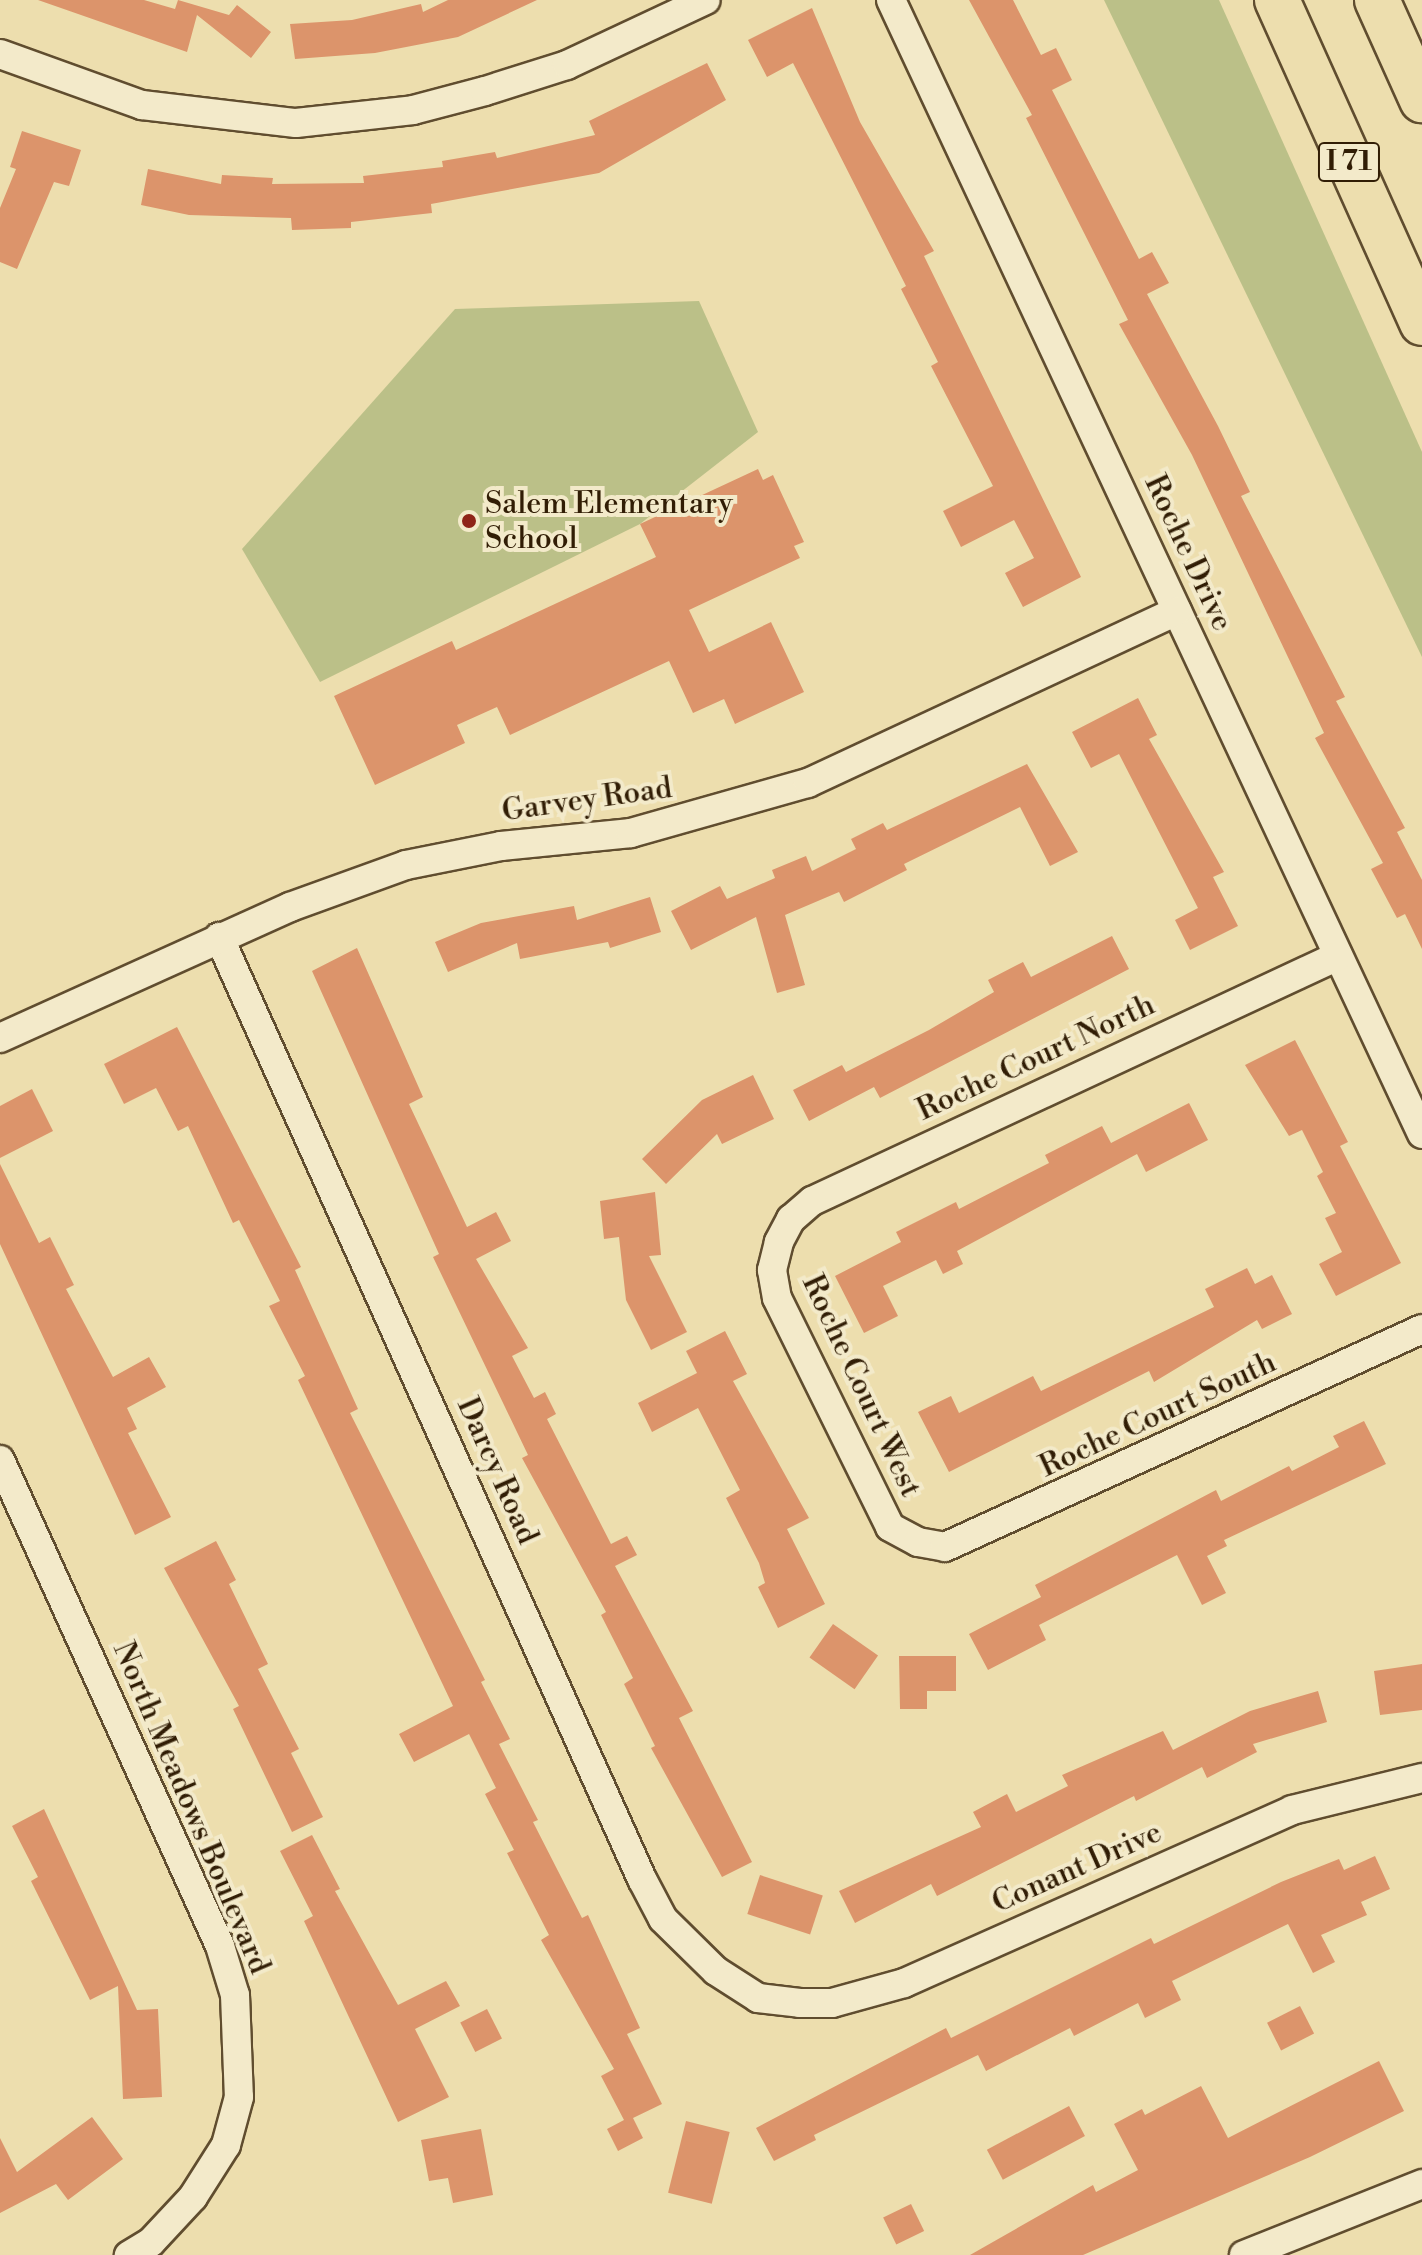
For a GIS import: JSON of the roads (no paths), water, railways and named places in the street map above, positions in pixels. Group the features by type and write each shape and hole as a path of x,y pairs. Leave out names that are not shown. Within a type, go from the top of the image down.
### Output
{"highway":[{"name":"I 71","path":"1277,0 1422,323"},
{"path":"1377,0 1422,100"}],"street":[{"path":"0,54 142,105 296,123 413,110 485,91 567,65 706,0"},
{"name":"Roche Drive","path":"891,0 1422,1134"},
{"name":"Garvey Road","path":"0,1038 219,937 406,865 501,846 631,833 808,783 1177,611"},
{"name":"Darcy Road","path":"219,937 642,1879 688,1950 758,1998"},
{"name":"Roche Court North","path":"779,1242 791,1219 812,1201 1338,956"},
{"name":"Roche Court West","path":"779,1242 772,1270 777,1298 872,1500 890,1527 918,1542"},
{"name":"Roche Court South","path":"918,1542 945,1547 971,1539 1422,1329"},
{"name":"North Meadows Boulevard","path":"0,1460 220,1946 235,1995 239,2097 226,2145 193,2197 151,2242 129,2255"},
{"name":"Conant Drive","path":"758,1998 832,2003 904,1983 1292,1810 1422,1778"},
{"path":"1244,2255 1422,2184"}],"place":[{"name":"Salem Elementary School","path":"469,521"}]}
